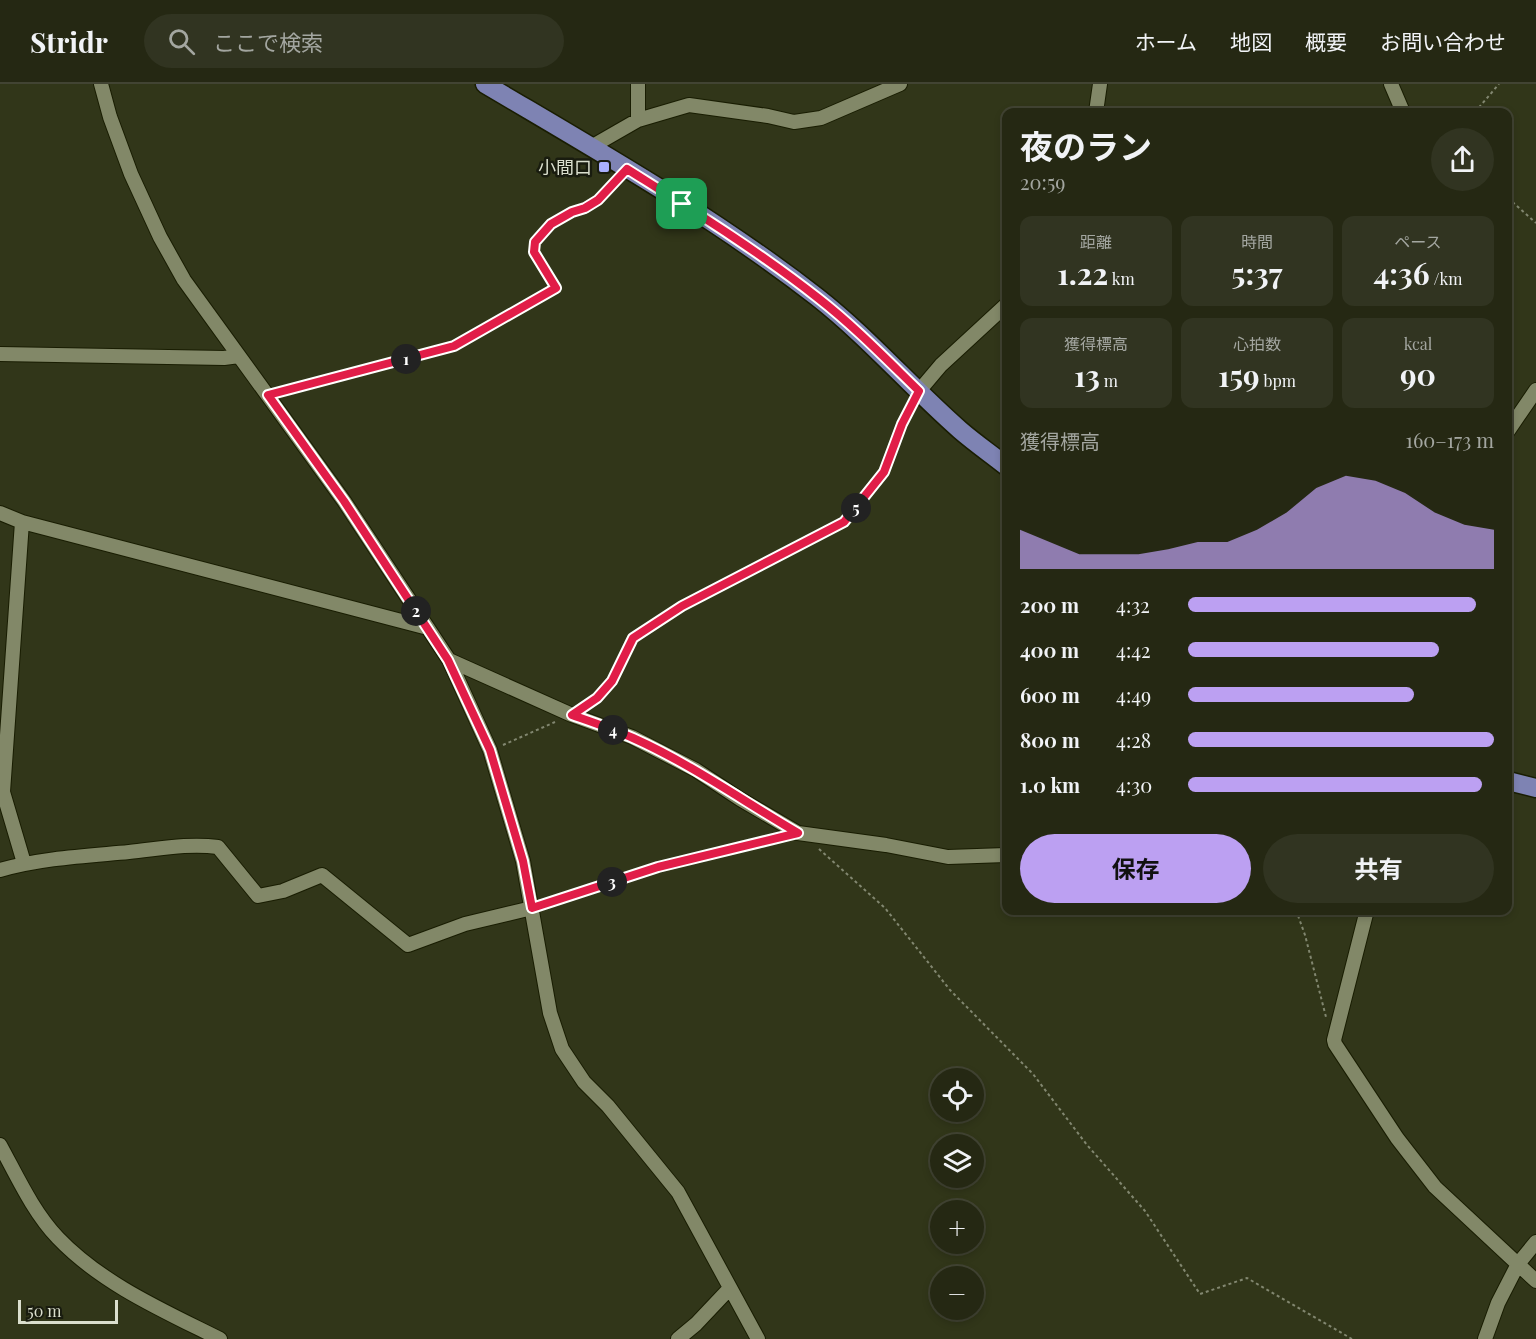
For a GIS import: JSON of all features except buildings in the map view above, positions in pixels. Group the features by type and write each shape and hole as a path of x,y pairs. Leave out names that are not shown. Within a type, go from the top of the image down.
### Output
{"main road":[{"path":"485,84 627,169 780,269 857,332 961,430 1002,463"},
{"path":"1512,782 1536,788"}],"street":[{"path":"101,84 110,117 131,174 160,237 184,280 344,501 448,660 490,750 523,861 550,1013 562,1049 584,1082 608,1106 678,1192 758,1339"},
{"path":"638,120 639,84"},
{"path":"591,147 638,120 689,105 794,122 821,118 900,84"},
{"path":"1097,108 1100,84"},
{"path":"1391,84 1401,108"},
{"path":"919,391 941,365 1002,309"},
{"path":"0,354 224,358 239,356"},
{"path":"1512,426 1536,390"},
{"path":"0,513 22,522 428,628"},
{"path":"22,522 3,792 24,863"},
{"path":"448,660 572,715 632,737 685,765 798,833 886,845 948,857 1002,855"},
{"path":"0,870 24,863 200,845 218,847 258,896 283,891 322,875 408,945 465,924 532,908"},
{"path":"1366,915 1334,1040 1335,1044 1397,1138 1435,1187 1536,1281"},
{"path":"0,1145 37,1211 57,1238 89,1265 136,1296 220,1339"},
{"path":"1485,1339 1498,1303 1518,1264 1536,1242"},
{"path":"678,1339 696,1324 730,1288"}],"path":[{"path":"1478,108 1499,84"},
{"path":"268,395 454,346 556,288 534,252 535,242 551,224 598,200 627,169"},
{"path":"1512,202 1536,223"},
{"path":"490,750 572,715 597,698 612,681 633,638 682,606 844,522 884,472 902,424 919,391"},
{"path":"532,908 658,867 798,833 830,858 885,908 950,990 1033,1074 1087,1145 1144,1211 1200,1294 1247,1278 1352,1339"},
{"path":"1298,915 1334,1040"}],"place":[{"name":"小間口","path":"604,167"}],"route":[{"path":"627,169 682,204 780,269 819,299 919,391 902,424 884,472 844,522 682,606 633,638 612,681 597,698 572,715 632,737 696,770 798,833 658,867 532,908 523,861 490,750 448,660 344,501 268,395 454,346 556,288 534,252 535,242 551,224 598,200 627,169"}]}
